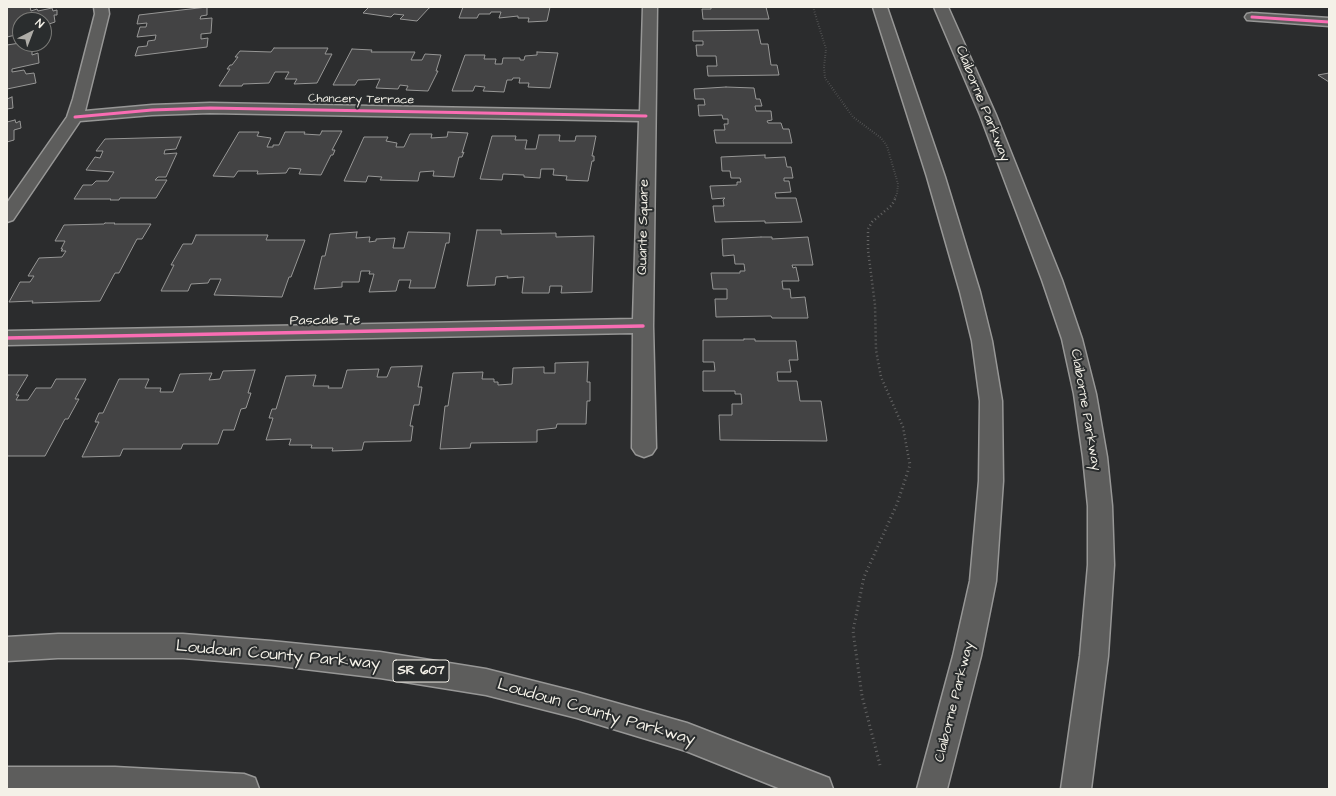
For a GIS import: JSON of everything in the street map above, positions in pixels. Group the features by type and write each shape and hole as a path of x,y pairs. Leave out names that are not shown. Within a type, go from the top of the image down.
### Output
{"main road":[{"path":"7,216 75,117 81,99 102,14 101,7"},
{"name":"Quante Square","path":"644,448 643,326 646,116 650,7"},
{"name":"Claiborne Parkway","path":"880,7 936,177 970,292 982,341 991,401 991,481 983,581 967,656 932,789"},
{"name":"Claiborne Parkway","path":"941,7 988,116 1052,280 1072,339 1085,394 1096,464 1100,506 1101,565 1094,656 1076,789"},
{"path":"1252,16 1329,22"},
{"name":"Chancery Terrace","path":"75,117 152,110 210,108 646,116"},
{"name":"Pascale Te","path":"7,338 643,326"},
{"name":"Loudoun County Parkway","path":"7,649 58,646 183,646 271,653 380,665 486,682 577,705 687,737 818,789"},
{"path":"7,782 115,782 244,789"}],"path":[{"path":"813,7 826,49 824,67 825,78 853,117 881,138 887,146 898,184 897,194 892,205 872,222 868,229 868,250 875,305 876,350 881,377 904,426 910,465 897,504 864,577 853,631 862,696 880,765"}],"building":[{"path":"7,7 30,7 31,11 52,8 53,11 57,10 57,15 54,15 55,22 52,23 52,12 12,12 12,36 7,37"},
{"path":"207,7 207,15 201,16 200,19 212,18 211,33 201,34 201,39 208,38 207,47 135,56 138,47 147,46 148,41 155,40 156,35 137,37 140,27 146,27 147,23 137,24 139,15"},
{"path":"369,7 432,7 429,8 417,21 400,19 404,15 394,14 391,17 363,13"},
{"path":"463,7 550,7 547,21 528,22 529,18 518,18 518,16 499,18 501,12 479,14 477,18 459,18"},
{"path":"711,7 766,7 769,19 703,19 702,9 711,9"},
{"path":"758,30 761,44 768,44 771,65 777,65 779,75 708,76 707,66 717,66 716,56 697,56 696,45 703,45 703,41 693,41 693,31"},
{"path":"12,44 12,52 32,52 32,55 38,53 39,63 12,69 12,72 24,70 26,74 34,73 36,83 7,89 7,45"},
{"path":"274,48 328,48 325,54 332,54 317,83 294,84 297,79 285,79 289,72 275,72 269,83 243,84 242,86 219,86 230,69 227,69 238,57 235,57 240,51 271,52"},
{"path":"352,49 372,50 371,52 415,52 411,60 422,60 425,54 441,55 436,71 438,71 428,91 406,90 408,86 400,85 398,89 376,88 380,79 358,80 355,85 333,85"},
{"path":"537,52 558,53 550,88 528,87 529,83 519,83 520,78 513,78 512,80 507,80 504,92 483,91 485,87 475,86 473,91 452,91 465,55 485,55 484,59 496,59 495,64 502,64 503,58 520,58 520,60 524,60 525,56 537,55"},
{"path":"1329,73 1329,82 1318,75"},
{"path":"726,87 754,88 756,99 760,99 762,106 755,106 756,111 771,111 772,120 767,121 768,123 781,123 783,129 789,129 792,143 716,143 714,130 725,130 724,124 728,124 728,119 723,119 722,115 699,116 698,105 705,105 704,99 695,99 694,89"},
{"path":"12,97 13,108 7,109 7,99"},
{"path":"15,120 16,123 20,121 21,128 14,130 14,140 7,142 7,122"},
{"path":"322,131 342,131 332,150 335,150 333,155 331,155 321,175 299,174 301,169 289,168 286,173 257,174 258,171 238,171 234,177 213,176 239,132 259,132 257,136 271,138 267,147 273,147 273,145 279,145 285,132 305,132 304,134 320,135"},
{"path":"448,132 468,133 462,153 464,152 462,157 459,157 454,177 433,176 434,171 420,172 418,181 380,180 382,177 368,176 366,182 344,181 364,137 388,137 386,141 397,143 396,147 404,147 410,134 432,134 431,138 447,137"},
{"path":"539,135 560,135 559,141 575,141 576,136 596,136 592,156 594,156 594,161 592,161 588,181 566,180 567,176 553,175 554,169 541,169 540,178 524,177 524,175 503,174 502,180 480,179 492,136 516,136 515,140 527,140 525,149 536,149"},
{"path":"181,137 176,149 165,150 164,154 177,153 166,177 158,177 155,180 167,180 156,198 120,198 119,200 74,199 83,185 92,185 96,181 108,181 114,172 86,170 95,157 100,158 103,151 96,151 105,139"},
{"path":"765,155 765,158 785,157 787,167 791,167 793,178 784,178 784,181 789,181 791,192 775,193 776,198 796,198 802,222 715,222 713,206 724,206 723,200 725,198 712,199 710,186 737,185 737,182 741,182 740,178 731,178 730,171 722,171 721,157"},
{"path":"105,223 151,224 142,239 137,239 119,273 115,273 100,301 32,303 33,301 9,302 20,282 30,282 34,276 28,276 39,258 62,257 66,251 61,251 65,241 55,241 64,225"},
{"path":"477,230 501,230 501,234 556,233 556,237 594,236 592,292 561,293 562,286 550,286 549,293 522,293 524,277 507,278 508,276 496,277 495,285 467,286"},
{"path":"357,232 356,238 370,237 369,242 376,241 376,239 395,238 393,248 404,248 408,232 450,233 449,243 446,243 435,288 409,288 411,280 399,280 396,291 369,292 374,274 369,274 370,271 361,271 359,282 342,282 342,287 314,289 322,256 325,256 330,234"},
{"path":"196,235 268,235 266,240 305,240 282,297 214,295 221,279 210,279 208,283 191,284 188,291 161,291 174,265 171,265 183,244 192,244"},
{"path":"772,237 772,239 808,237 813,265 792,265 793,268 796,267 799,281 782,281 783,289 790,289 791,298 805,297 808,318 772,318 771,316 716,317 715,299 727,299 727,289 713,289 711,273 740,273 740,271 745,271 744,264 735,264 734,255 723,256 722,239"},
{"path":"755,339 755,341 796,341 798,360 789,360 791,372 777,372 778,381 797,381 800,401 821,401 827,441 720,440 719,415 732,415 732,404 742,404 741,394 735,394 735,391 703,391 703,371 715,371 714,362 703,362 703,340"},
{"path":"588,362 587,382 590,382 590,401 587,401 586,424 557,424 556,428 537,430 537,442 471,443 470,448 440,449 445,406 448,406 453,373 483,372 482,379 494,379 494,382 498,382 498,385 512,384 513,368 544,367 544,373 555,373 555,363"},
{"path":"422,366 418,387 422,387 419,405 414,405 410,426 413,426 411,441 364,442 362,450 332,451 333,448 311,448 312,445 289,445 291,439 266,440 273,418 269,418 272,409 276,409 286,376 316,375 313,386 342,388 347,370 379,369 377,377 387,377 391,367"},
{"path":"255,370 248,393 251,393 246,408 241,409 234,430 223,430 218,444 183,444 181,449 123,449 120,456 82,457 99,422 95,422 99,413 103,413 119,379 149,379 145,388 161,388 160,392 173,392 180,374 212,373 209,380 220,379 223,371"},
{"path":"7,375 28,375 16,395 19,395 16,400 28,400 36,388 51,388 56,379 86,379 75,399 79,399 68,419 65,419 45,456 7,456"}],"cycle path":[{"path":"1252,17 1329,22"},
{"path":"75,117 152,110 210,108 646,116"},
{"path":"7,338 643,326"}]}
